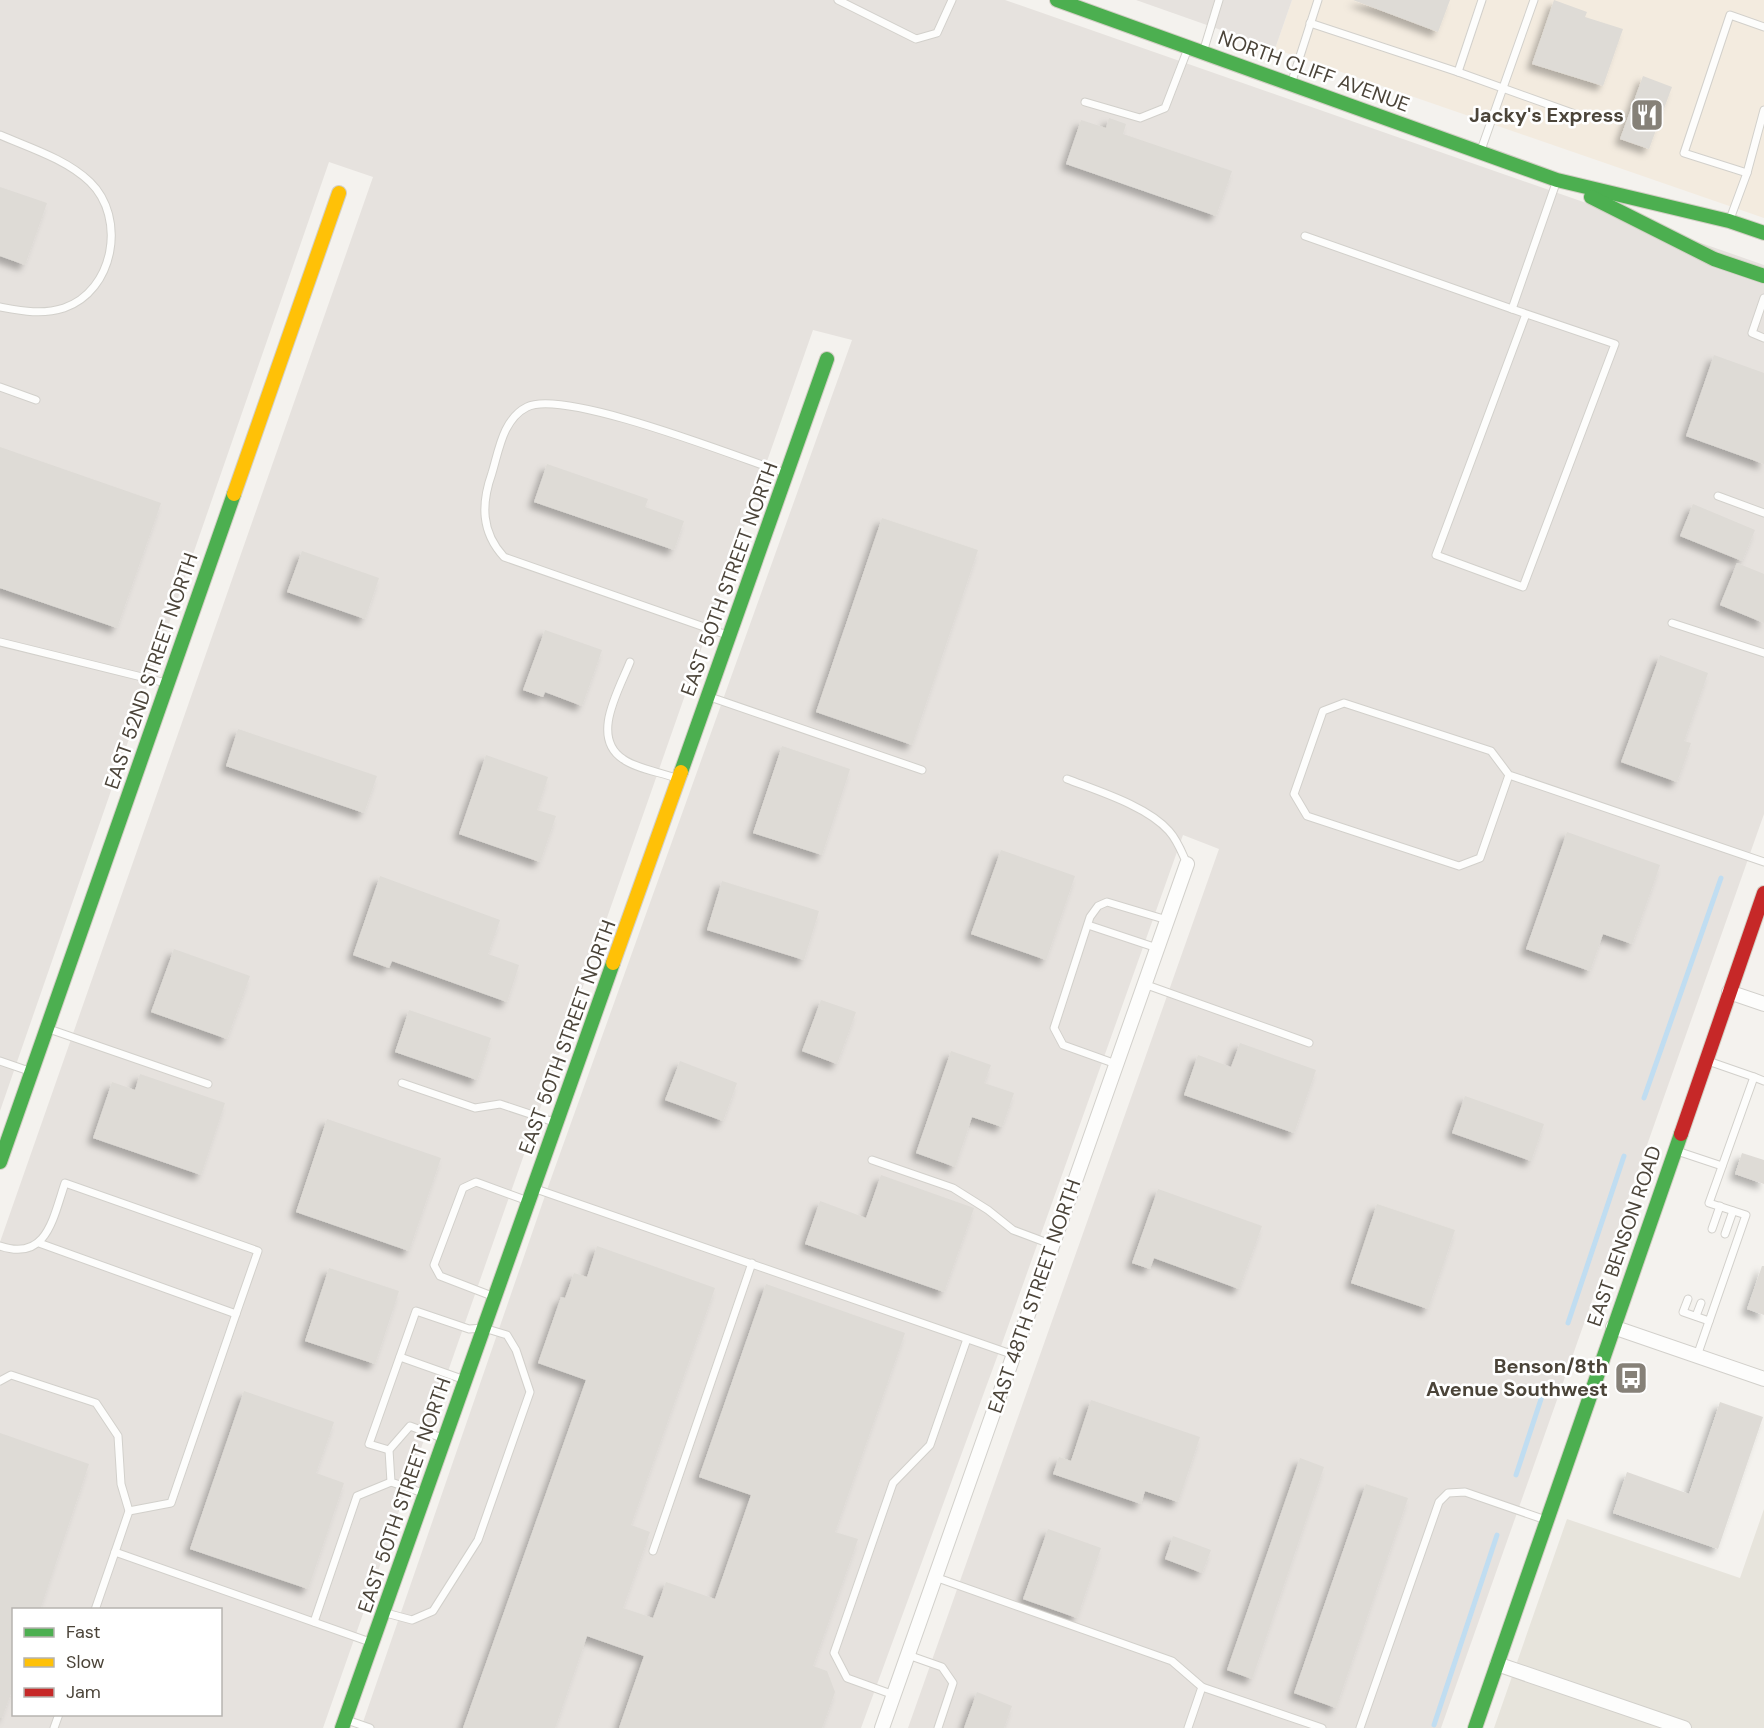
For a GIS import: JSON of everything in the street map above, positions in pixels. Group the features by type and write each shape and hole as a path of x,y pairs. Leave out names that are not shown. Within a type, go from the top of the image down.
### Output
{"street":[{"name":"NORTH CLIFF AVENUE","path":"1057,0 1204,51 1557,180 1729,221 1764,233"},
{"name":"NORTH CLIFF AVENUE","path":"1557,180 1714,260 1764,276"},
{"name":"EAST 52ND STREET NORTH","path":"0,1162 3,1142 32,1071 339,193"},
{"name":"EAST 50TH STREET NORTH","path":"344,1724 827,359"},
{"name":"EAST 48TH STREET NORTH","path":"882,1728 1186,864"},
{"name":"EAST BENSON ROAD","path":"1475,1728 1764,893"},
{"path":"1729,992 1764,1004"},
{"path":"1613,1327 1764,1379"},
{"path":"1497,1664 1684,1728"}],"lane":[{"path":"838,0 916,39 937,33 952,0"},
{"path":"1204,51 1219,0"},
{"path":"1291,83 1318,0"},
{"path":"1458,72 1482,0"},
{"path":"1480,152 1534,0"},
{"path":"1747,173 1684,153 1730,15 1764,27"},
{"path":"1311,23 1575,114"},
{"path":"1085,102 1140,118 1165,108 1190,46"},
{"path":"1729,221 1747,173 1764,110"},
{"path":"0,135 65,165 90,182 108,206 111,233 110,257 102,277 89,294 66,307 47,312 26,312 0,306"},
{"path":"1512,309 1557,180"},
{"path":"1305,236 1615,344 1523,588 1436,555 1526,314"},
{"path":"1764,298 1752,333 1764,338"},
{"path":"0,387 36,400"},
{"path":"729,635 504,557 491,543 486,523 485,494 508,424 528,406 552,404 592,409 787,473"},
{"path":"1718,496 1764,513"},
{"path":"1672,623 1764,653"},
{"path":"0,642 168,683"},
{"path":"630,662 609,716 606,735 612,748 624,760 679,779"},
{"path":"708,696 922,770"},
{"path":"1509,775 1480,858 1459,866 1307,816 1294,794 1323,711 1344,703 1491,751 1509,775 1764,862"},
{"path":"1067,779 1139,810 1167,829 1175,838 1186,864"},
{"path":"1116,1064 1063,1045 1054,1028 1088,925 1098,906 1107,902 1167,920"},
{"path":"1088,925 1157,948"},
{"path":"1144,984 1309,1043"},
{"path":"47,1028 208,1084"},
{"path":"0,1061 32,1071"},
{"path":"1706,1061 1764,1081"},
{"path":"1697,1356 1746,1215 1709,1203 1754,1077"},
{"path":"402,1083 475,1107 500,1104 557,1123"},
{"path":"1675,1150 1722,1166"},
{"path":"872,1160 953,1188 988,1210 1013,1230 1053,1245"},
{"path":"495,1297 440,1276 434,1265 463,1188 476,1182 531,1194 752,1263 1014,1355"},
{"path":"0,1246 11,1250 26,1250 39,1243 48,1233 65,1184 258,1251 171,1503 129,1510"},
{"path":"1712,1229 1720,1206"},
{"path":"1725,1234 1733,1211"},
{"path":"39,1243 236,1314"},
{"path":"653,1551 752,1263"},
{"path":"1688,1299 1683,1312 1709,1321"},
{"path":"1696,1316 1701,1303"},
{"path":"383,1612 412,1620 433,1611 478,1540 530,1392 516,1350 507,1335 484,1328 469,1329 416,1311 369,1444 389,1450"},
{"path":"894,1695 846,1678 834,1653 893,1482 930,1445 967,1339"},
{"path":"400,1357 465,1380"},
{"path":"0,1381 10,1375 96,1403 118,1436 122,1484 129,1510 96,1608"},
{"path":"391,1482 389,1450 410,1426 445,1439"},
{"path":"314,1622 357,1496 391,1482 425,1494"},
{"path":"1360,1728 1439,1502 1448,1493 1465,1492 1547,1520"},
{"path":"115,1552 372,1643"},
{"path":"935,1577 1172,1661 1202,1687 1322,1728"},
{"path":"908,1655 942,1667 953,1683 938,1728"},
{"path":"1188,1728 1202,1687"},
{"path":"344,1724 370,1728"}],"shaded area":[{"path":"0,0 1005,0 1764,265 1764,814 1441,1728 908,1728 1219,849 1183,835 1000,1349 861,1728 361,1728 548,1187 852,340 813,330 323,1728 0,1728 0,1242 373,177 329,162 0,1111"},
{"path":"1136,0 1292,0 1275,49"},
{"path":"1292,0 1764,0 1764,218 1275,49"},
{"path":"1764,1509 1764,1728 1494,1728 1567,1519 1740,1578"}],"building":[{"path":"1353,0 1450,0 1438,32"},
{"path":"1554,0 1587,12 1585,17 1623,29 1603,86 1532,64"},
{"path":"1643,76 1672,87 1649,149 1620,139"},
{"path":"1109,118 1126,124 1123,134 1232,171 1216,216 1066,164 1081,120 1106,128"},
{"path":"0,187 47,203 25,265 0,256"},
{"path":"1714,355 1764,373 1764,464 1686,436"},
{"path":"0,447 161,503 117,628 0,588"},
{"path":"547,464 648,499 645,507 684,521 674,550 534,502"},
{"path":"1693,504 1755,530 1742,561 1680,536"},
{"path":"882,518 978,550 912,745 816,712"},
{"path":"302,551 379,578 365,619 287,592"},
{"path":"1737,563 1764,574 1764,623 1720,605"},
{"path":"545,630 602,650 582,706 545,692 543,697 523,690"},
{"path":"1660,655 1708,673 1684,741 1691,743 1677,782 1621,762"},
{"path":"238,729 377,776 364,813 226,766"},
{"path":"782,746 850,769 822,855 753,833"},
{"path":"486,755 548,777 537,810 556,816 540,862 459,834"},
{"path":"1567,832 1660,865 1632,944 1603,934 1590,971 1526,949"},
{"path":"1001,850 1075,876 1046,960 971,934"},
{"path":"380,876 500,920 488,954 519,965 507,1002 392,961 389,968 353,955"},
{"path":"722,881 819,911 804,960 707,930"},
{"path":"174,949 250,976 227,1039 151,1012"},
{"path":"821,1000 856,1012 837,1064 802,1051"},
{"path":"409,1010 491,1038 477,1080 395,1052"},
{"path":"1240,1043 1316,1070 1294,1133 1184,1095 1198,1055 1231,1067"},
{"path":"951,1051 991,1065 984,1083 1014,1093 1002,1127 972,1117 955,1167 916,1153"},
{"path":"680,1061 737,1083 723,1121 665,1100"},
{"path":"140,1074 225,1103 201,1175 93,1138 112,1082 135,1090"},
{"path":"1465,1096 1544,1124 1531,1161 1452,1133"},
{"path":"327,1119 441,1158 409,1251 296,1212"},
{"path":"1742,1153 1764,1160 1764,1184 1735,1174"},
{"path":"881,1175 974,1208 944,1292 805,1244 820,1201 866,1218"},
{"path":"1158,1189 1262,1226 1239,1289 1154,1258 1150,1269 1132,1263"},
{"path":"1377,1204 1455,1230 1428,1309 1351,1283"},
{"path":"597,1246 715,1288 631,1525 650,1532 623,1608 653,1618 666,1582 715,1599 751,1495 699,1477 766,1284 905,1333 835,1532 858,1539 813,1666 827,1671 835,1692 822,1728 619,1728 644,1656 587,1636 555,1728 463,1728 586,1380 538,1363 561,1297 565,1298 574,1273 587,1277"},
{"path":"1762,1266 1764,1266 1764,1315 1747,1309"},
{"path":"329,1268 399,1291 375,1364 305,1341"},
{"path":"244,1391 334,1422 316,1473 344,1483 308,1589 190,1549"},
{"path":"1091,1400 1200,1437 1178,1502 1145,1491 1141,1504 1053,1474 1059,1457 1071,1461"},
{"path":"1720,1402 1763,1417 1718,1549 1613,1513 1627,1472 1689,1494"},
{"path":"0,1433 89,1464 41,1608 12,1608 12,1690 2,1718 0,1717"},
{"path":"1300,1458 1324,1467 1252,1679 1227,1670"},
{"path":"1366,1484 1408,1498 1336,1708 1294,1693"},
{"path":"1048,1529 1101,1548 1077,1618 1023,1599"},
{"path":"1173,1536 1211,1550 1202,1573 1165,1559"},
{"path":"977,1692 1012,1706 1004,1728 964,1728"}],"waterway":[{"path":"1644,1098 1721,878"},
{"path":"1568,1323 1624,1156"},
{"path":"1516,1475 1546,1384"},
{"path":"1434,1725 1497,1535"}],"traffic: fast":[{"path":"1057,0 1557,180 1729,221 1764,233"},
{"path":"1591,197 1714,259 1764,276"},
{"path":"681,772 827,359"},
{"path":"0,1162 234,494"},
{"path":"342,1728 613,963"},
{"path":"1475,1728 1681,1134"}],"traffic: slow":[{"path":"234,494 339,193"},
{"path":"613,963 681,772"}],"traffic: jam":[{"path":"1681,1134 1764,893"}],"place":[{"name":"Jacky's Express","path":"1647,115"},
{"name":"Benson/8th Avenue Southwest","path":"1631,1378"}]}
